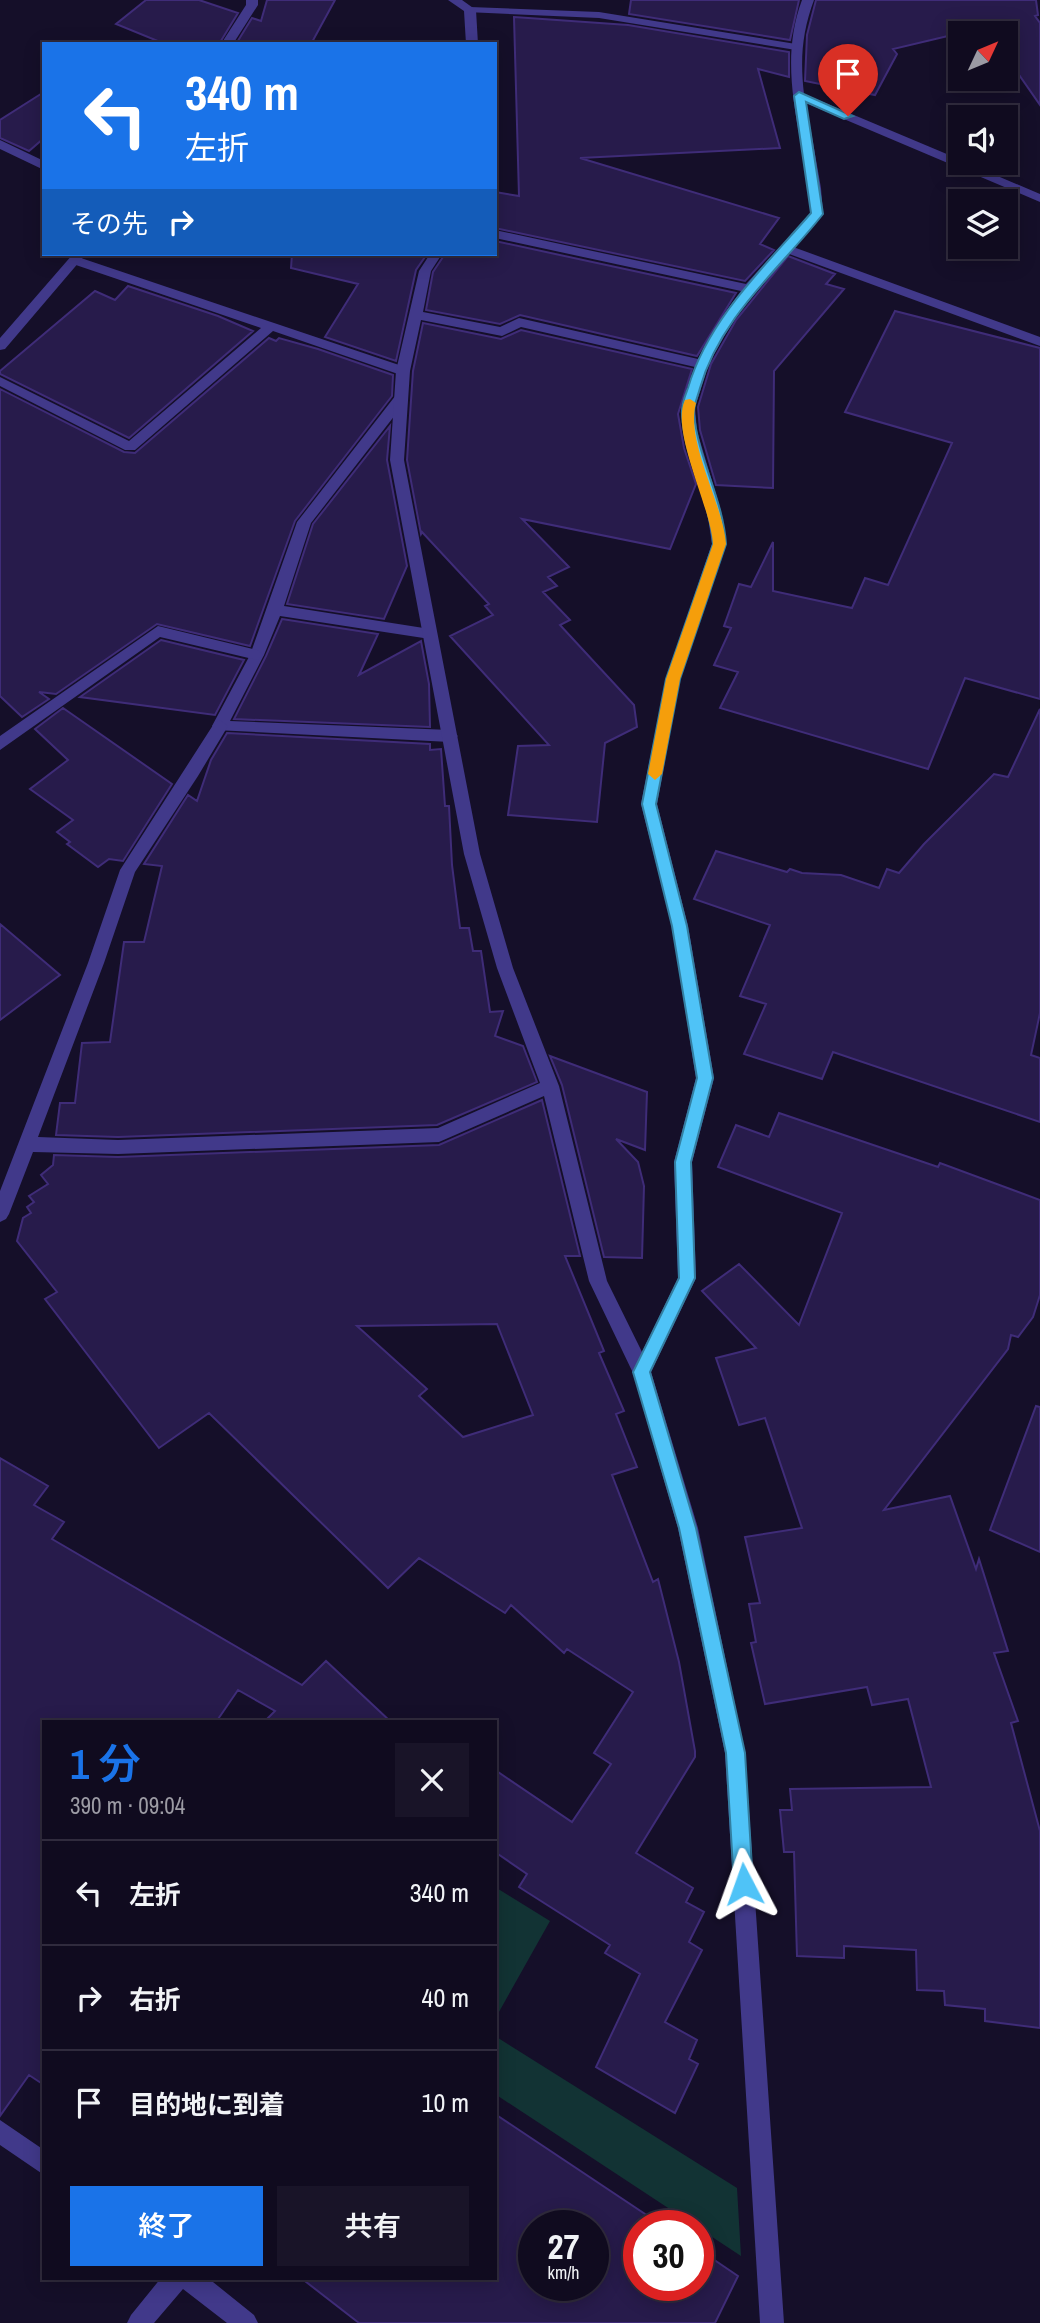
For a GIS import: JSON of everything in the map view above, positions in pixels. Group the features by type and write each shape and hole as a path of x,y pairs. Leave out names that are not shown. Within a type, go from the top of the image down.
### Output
{"street":[{"path":"227,42 252,5 252,0"},
{"path":"454,0 470,10 599,15 796,47"},
{"path":"642,1372 687,1278 683,1162 705,1078 680,926 649,804 673,679 719,544 718,527 693,448 687,410 701,364 751,289 785,247 817,214 799,96 796,47 803,9 808,0"},
{"path":"470,10 472,42"},
{"path":"799,96 1040,198"},
{"path":"0,144 42,165"},
{"path":"497,234 751,289"},
{"path":"785,247 1040,342"},
{"path":"435,256 425,271 418,315 403,371 397,460 472,854 501,955 550,1086 598,1281 642,1372 688,1528 735,1753 772,2323"},
{"path":"0,346 78,257 270,327 403,371"},
{"path":"418,315 502,332 519,322 701,364"},
{"path":"0,381 130,447 270,327"},
{"path":"0,1214 96,963 128,870 220,726 257,655 304,522 401,398"},
{"path":"275,610 430,634"},
{"path":"0,744 158,631 257,655"},
{"path":"220,726 450,736"},
{"path":"26,1144 118,1147 439,1135 550,1086"},
{"path":"0,2131 42,2162"},
{"path":"139,2323 175,2280"},
{"path":"191,2280 246,2323"}],"green space":[{"path":"497,1888 550,1921 497,2015"},
{"path":"497,2037 737,2188 741,2256 714,2238 714,2210 671,2210 497,2095"}],"building":[{"path":"146,0 199,0 238,13 220,42 160,42 116,24"},
{"path":"267,0 335,0 312,42 237,42 252,18 261,21"},
{"path":"631,0 799,0 790,40 629,14"},
{"path":"816,0 1036,0 1038,15 1035,16 1040,23 1040,105 1018,73 1018,21 948,21 948,36 893,49 897,54 875,95 805,81 807,35"},
{"path":"514,17 628,25 789,52 789,77 758,69 780,148 580,158 779,218 760,244 774,250 745,281 497,228 497,192 519,196"},
{"path":"42,93 42,140 29,151 0,138 0,120"},
{"path":"497,241 736,293 697,356 520,315 500,324 426,310 433,272 444,256 497,256"},
{"path":"292,256 426,256 416,270 396,361 325,337 358,284 291,268"},
{"path":"788,256 835,274 826,284 844,289 774,371 773,488 716,485 700,430 698,407 711,364 736,320"},
{"path":"128,286 218,316 253,331 129,438 0,374 0,371 95,291 115,300"},
{"path":"895,311 1040,348 1040,699 965,678 928,769 720,708 738,672 714,665 731,628 724,626 739,584 751,587 773,542 773,591 852,608 865,578 888,585 952,443 845,412"},
{"path":"423,323 501,339 521,330 692,369 678,414 684,448 696,484 670,549 522,519 569,567 548,577 557,586 543,592 570,620 560,625 634,705 637,727 605,743 597,822 508,815 518,746 549,745 450,636 493,615 485,606 489,604 422,532 421,534 407,460 413,371"},
{"path":"269,338 276,341 279,338 318,349 393,375 392,396 295,521 250,646 157,624 56,694 39,692 49,699 22,717 0,696 0,389 124,452 135,453"},
{"path":"390,426 387,460 407,566 384,619 287,604 313,524"},
{"path":"282,619 378,634 359,675 421,641 429,684 430,727 234,719"},
{"path":"161,640 244,660 215,715 80,697"},
{"path":"63,708 172,784 123,861 109,859 98,867 67,844 70,842 57,832 73,820 30,789 68,760 35,729"},
{"path":"1040,709 1040,1013 1031,1055 1040,1058 1040,1122 833,1052 822,1079 744,1054 766,1004 740,996 770,925 694,899 716,851 787,872 790,869 802,873 841,875 879,888 887,869 899,873 994,774 1008,777"},
{"path":"227,733 430,744 430,750 441,749 460,928 469,928 473,951 481,951 490,1012 503,1011 495,1036 523,1046 537,1082 437,1125 118,1137 56,1135 60,1103 75,1103 82,1043 110,1042 124,942 144,942 162,866 144,864 188,795 197,801 211,760"},
{"path":"0,924 60,975 0,1020"},
{"path":"550,1056 647,1092 645,1150 616,1139 638,1162 644,1186 642,1258 604,1257 562,1085"},
{"path":"542,1100 580,1256 565,1256 604,1351 599,1353 624,1411 616,1414 637,1467 612,1475 653,1582 658,1579 679,1662 695,1751 695,1757 636,1853 693,1888 686,1902 704,1912 689,1942 702,1950 665,2022 697,2040 689,2059 698,2064 675,2113 596,2067 640,1974 605,1953 610,1945 519,1887 527,1874 497,1853 497,1771 572,1822 611,1764 594,1753 633,1692 567,1649 564,1653 511,1605 505,1613 419,1558 388,1588 209,1413 159,1448 45,1299 57,1292 17,1241 23,1218 31,1213 27,1207 34,1202 29,1196 48,1184 41,1175 53,1165 54,1155 118,1157 439,1145","holes":["497,1324 533,1415 463,1437 419,1396 427,1389 357,1326"]},
{"path":"779,1113 938,1167 940,1163 1040,1200 1040,1295 1033,1317 1018,1337 1011,1335 1008,1349 884,1510 950,1496 976,1569 979,1559 1008,1651 994,1653 1018,1721 1011,1723 1040,1831 1040,2028 985,2021 985,2009 945,2005 944,1991 917,1990 916,1950 844,1946 844,1958 797,1956 794,1852 784,1852 780,1810 792,1810 790,1789 931,1787 908,1699 872,1705 867,1687 765,1704 751,1643 756,1642 749,1604 760,1603 745,1537 802,1528 765,1418 739,1425 716,1358 756,1348 702,1291 739,1264 799,1325 842,1213 718,1167 736,1125 769,1137"},
{"path":"1036,1406 1040,1407 1040,1552 990,1530"},
{"path":"0,1458 48,1486 34,1505 64,1522 52,1539 302,1685 326,1661 389,1720 266,1720 275,1711 238,1690 217,1720 42,1720 42,2084 29,2075 0,2116"},
{"path":"497,2115 639,2210 623,2210 623,2301 714,2301 714,2260 738,2276 715,2323 359,2323 304,2280 497,2280"}],"slow traffic":[{"path":"655,774 673,679 719,544 718,527 693,448 687,410 690,403"}],"route":[{"path":"744,1884 735,1753 688,1528 642,1372 687,1278 683,1162 705,1078 680,926 649,804 673,679 719,544 718,527 693,448 687,410 701,364 711,346 751,289 785,247 817,214 817,200 799,96 848,116"}]}
